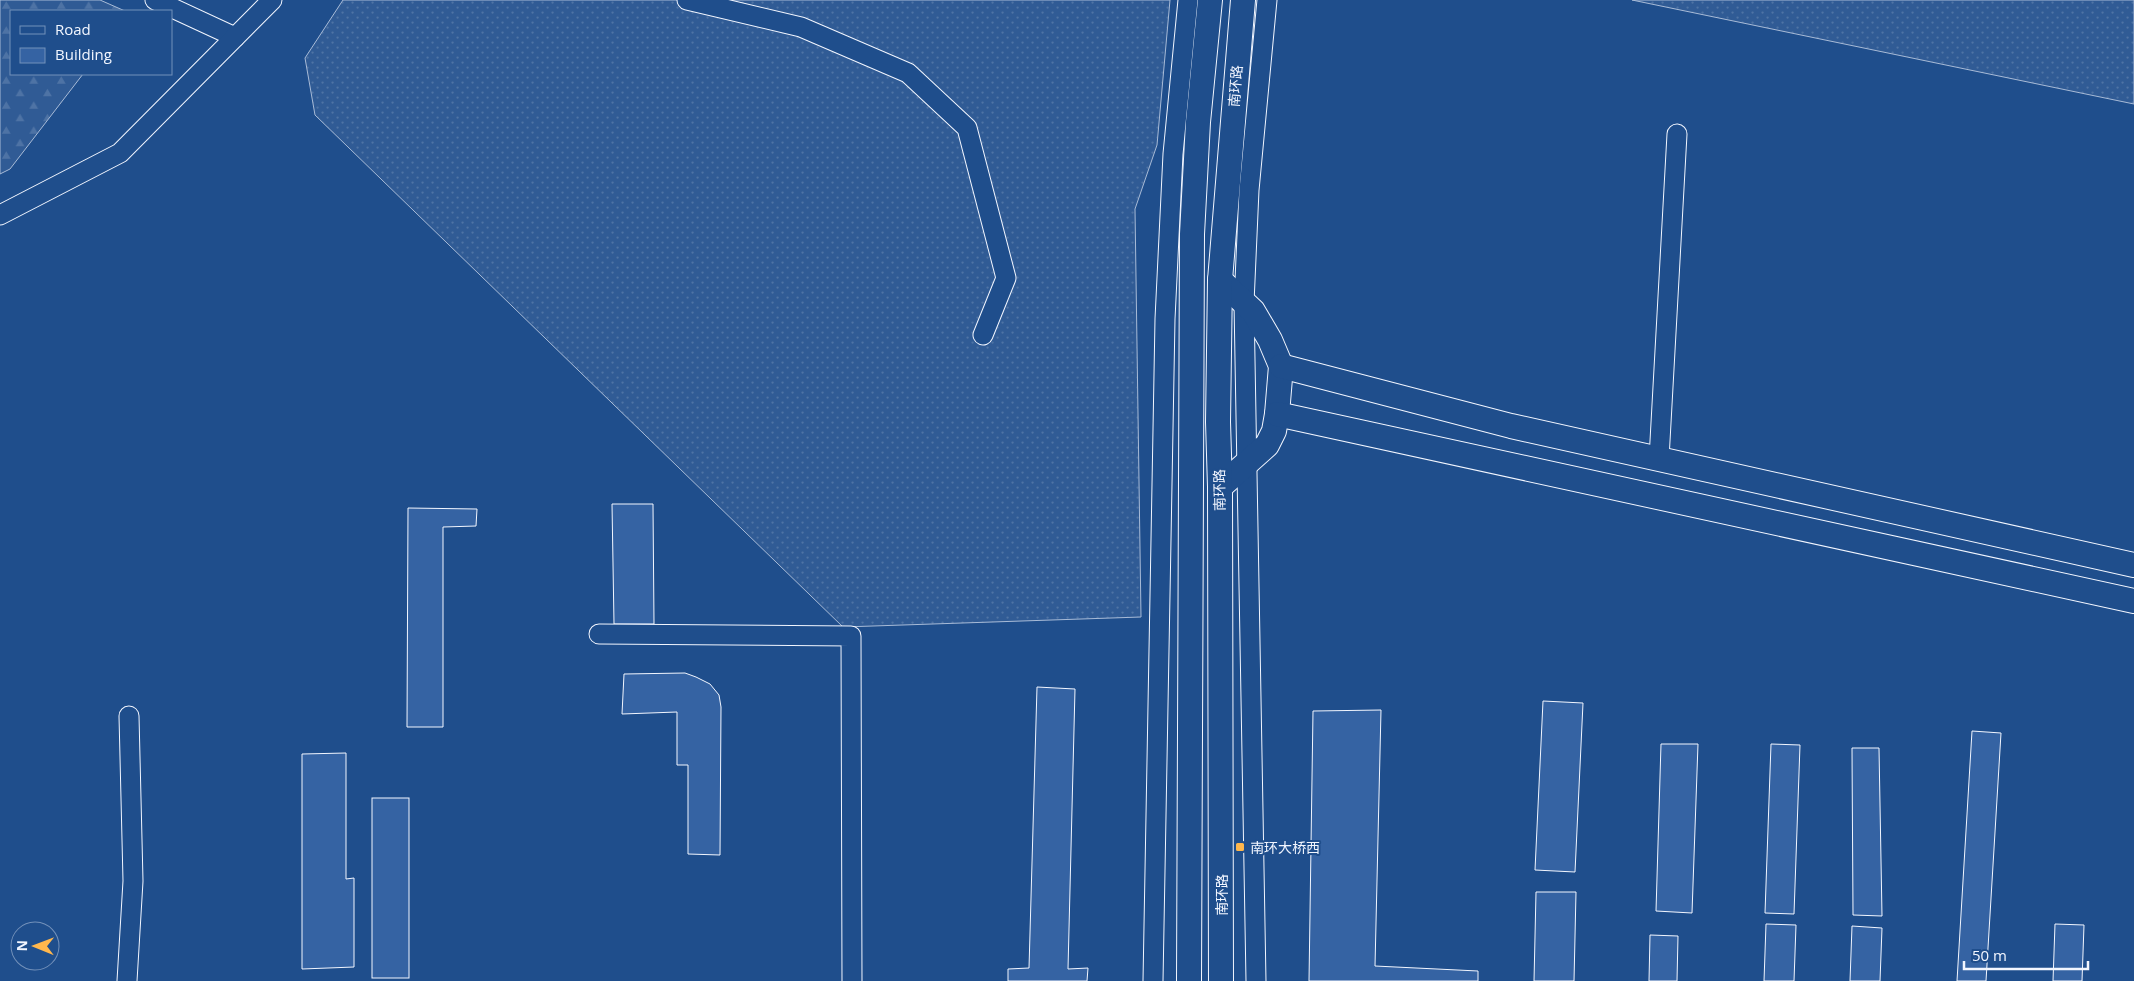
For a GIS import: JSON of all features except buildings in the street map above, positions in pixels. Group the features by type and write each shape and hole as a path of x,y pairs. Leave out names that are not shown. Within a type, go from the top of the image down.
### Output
{"main road":[{"name":"南环路","path":"1189,981 1192,244 1187,121 1210,0"},
{"name":"南环路","path":"1222,981 1220,487 1218,422 1220,280 1231,125 1243,0"},
{"path":"1220,280 1257,318 1281,366 1274,431 1267,445 1220,487"},
{"path":"1281,366 1511,426 2134,565"},
{"path":"1277,414 2134,601"}],"street":[{"path":"155,0 235,37"},
{"path":"0,215 120,153 272,0"},
{"path":"687,0 801,27 908,73 967,128 1006,278 982,335"},
{"path":"1153,981 1165,319 1173,154 1187,121 1188,0"},
{"path":"1256,981 1244,303 1248,190 1267,0"},
{"path":"1659,459 1677,134"},
{"path":"599,634 851,636 852,981"},
{"path":"127,981 133,881 128,716"}],"green space":[{"path":"0,0 100,0 123,10 10,10 10,75 82,75 10,169 0,174"},
{"path":"343,0 1170,0 1157,145 1135,209 1141,617 843,627 315,115 305,58"},
{"path":"1632,0 2134,0 2134,104"}],"place":[{"name":"南环大桥西","path":"1240,847"}]}
